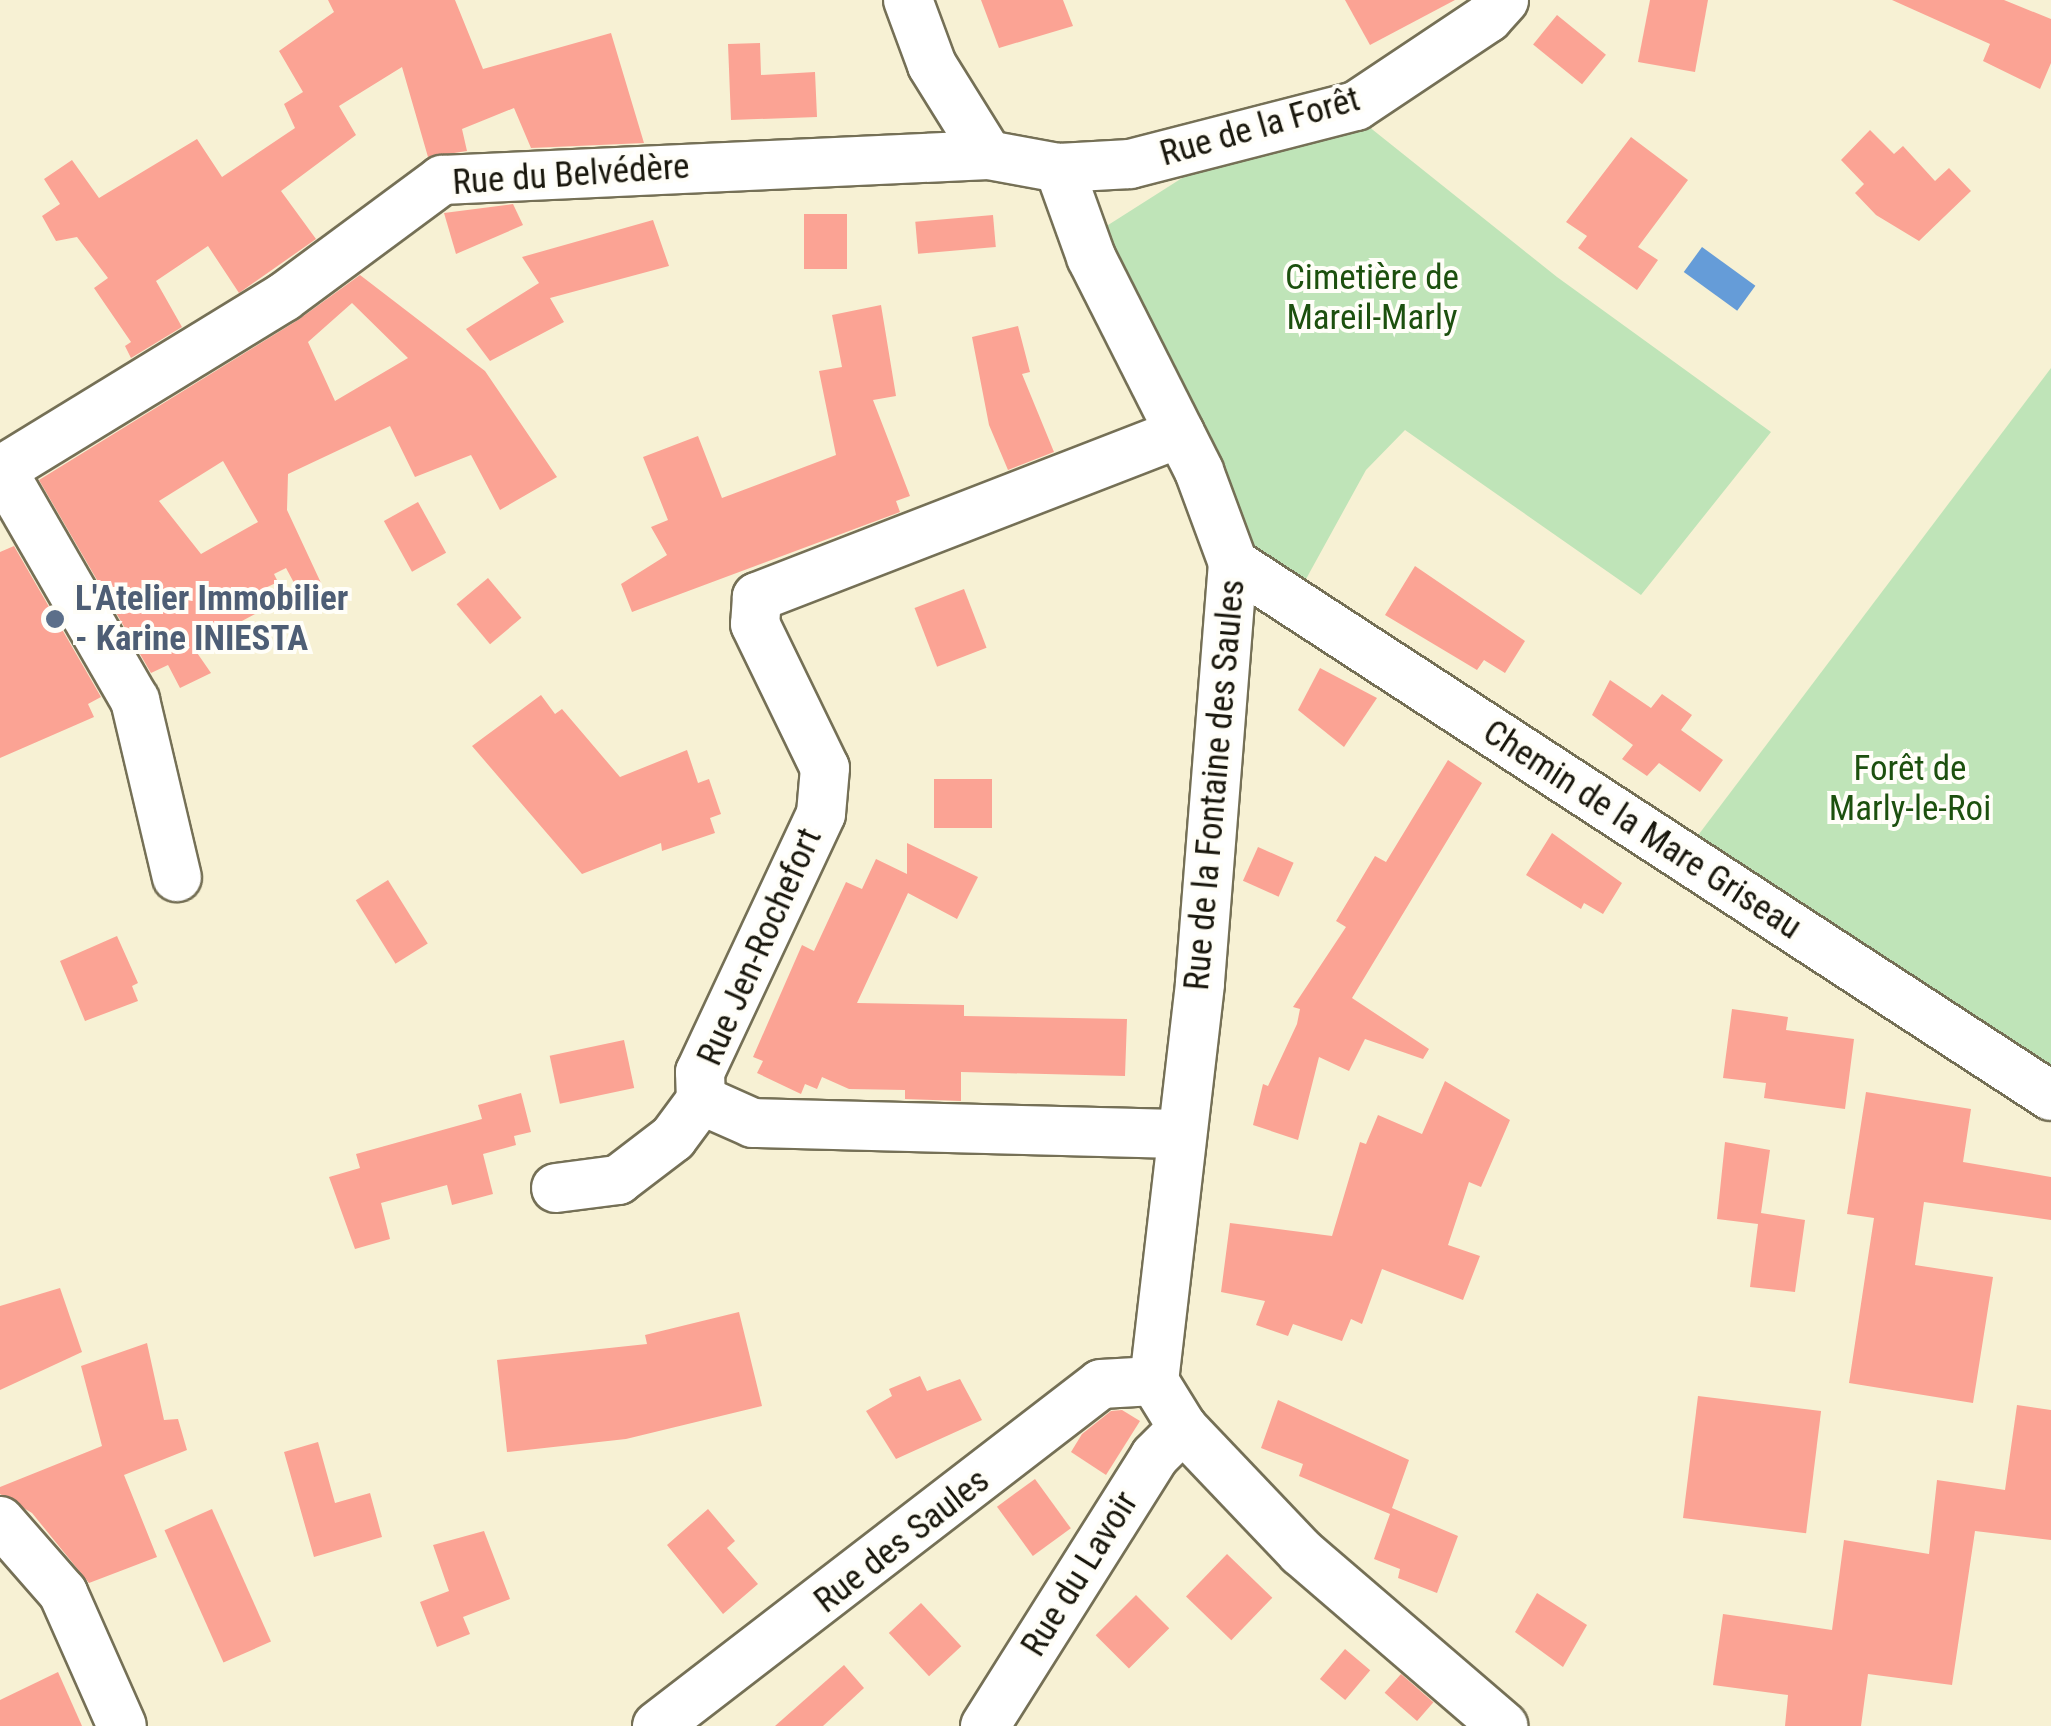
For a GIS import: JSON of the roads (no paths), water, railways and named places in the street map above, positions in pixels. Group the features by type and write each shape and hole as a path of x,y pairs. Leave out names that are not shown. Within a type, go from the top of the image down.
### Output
{"street":[{"path":"908,0 932,65 988,154"},
{"name":"Rue de la Forêt","path":"988,154 1059,168 1130,164 1356,106 1475,27 1504,0"},
{"name":"Rue du Belvédère","path":"1,470 284,297 442,180 988,154"},
{"name":"Rue de la Fontaine des Saules","path":"1059,168 1091,257 1180,433 1233,563 1182,1134 1154,1381"},
{"name":"Rue Jen-Rochefort","path":"1180,433 758,596 755,624 825,768 821,814 706,1050 700,1100 753,1123 1182,1134"},
{"path":"1,470 135,700 177,877"},
{"name":"Chemin de la Mare Griseau","path":"1233,563 2051,1096"},
{"path":"556,1188 618,1180 673,1138 700,1100"},
{"path":"1154,1381 1183,1428 1301,1552 1503,1726"},
{"name":"Rue des Saules","path":"658,1726 1101,1384 1154,1381"},
{"name":"Rue du Lavoir","path":"984,1726 1155,1456 1183,1428"},
{"path":"0,1521 63,1592 122,1726"}],"water":[{"path":"1702,247 1755,286 1737,311 1684,272"}],"place":[{"name":"L'Atelier Immobilier - Karine INIESTA","path":"55,619"}],"park label":[{"name":"Cimetière de Mareil-Marly","path":"1372,298"},
{"name":"Forêt de Marly-le-Roi","path":"1910,789"}]}
